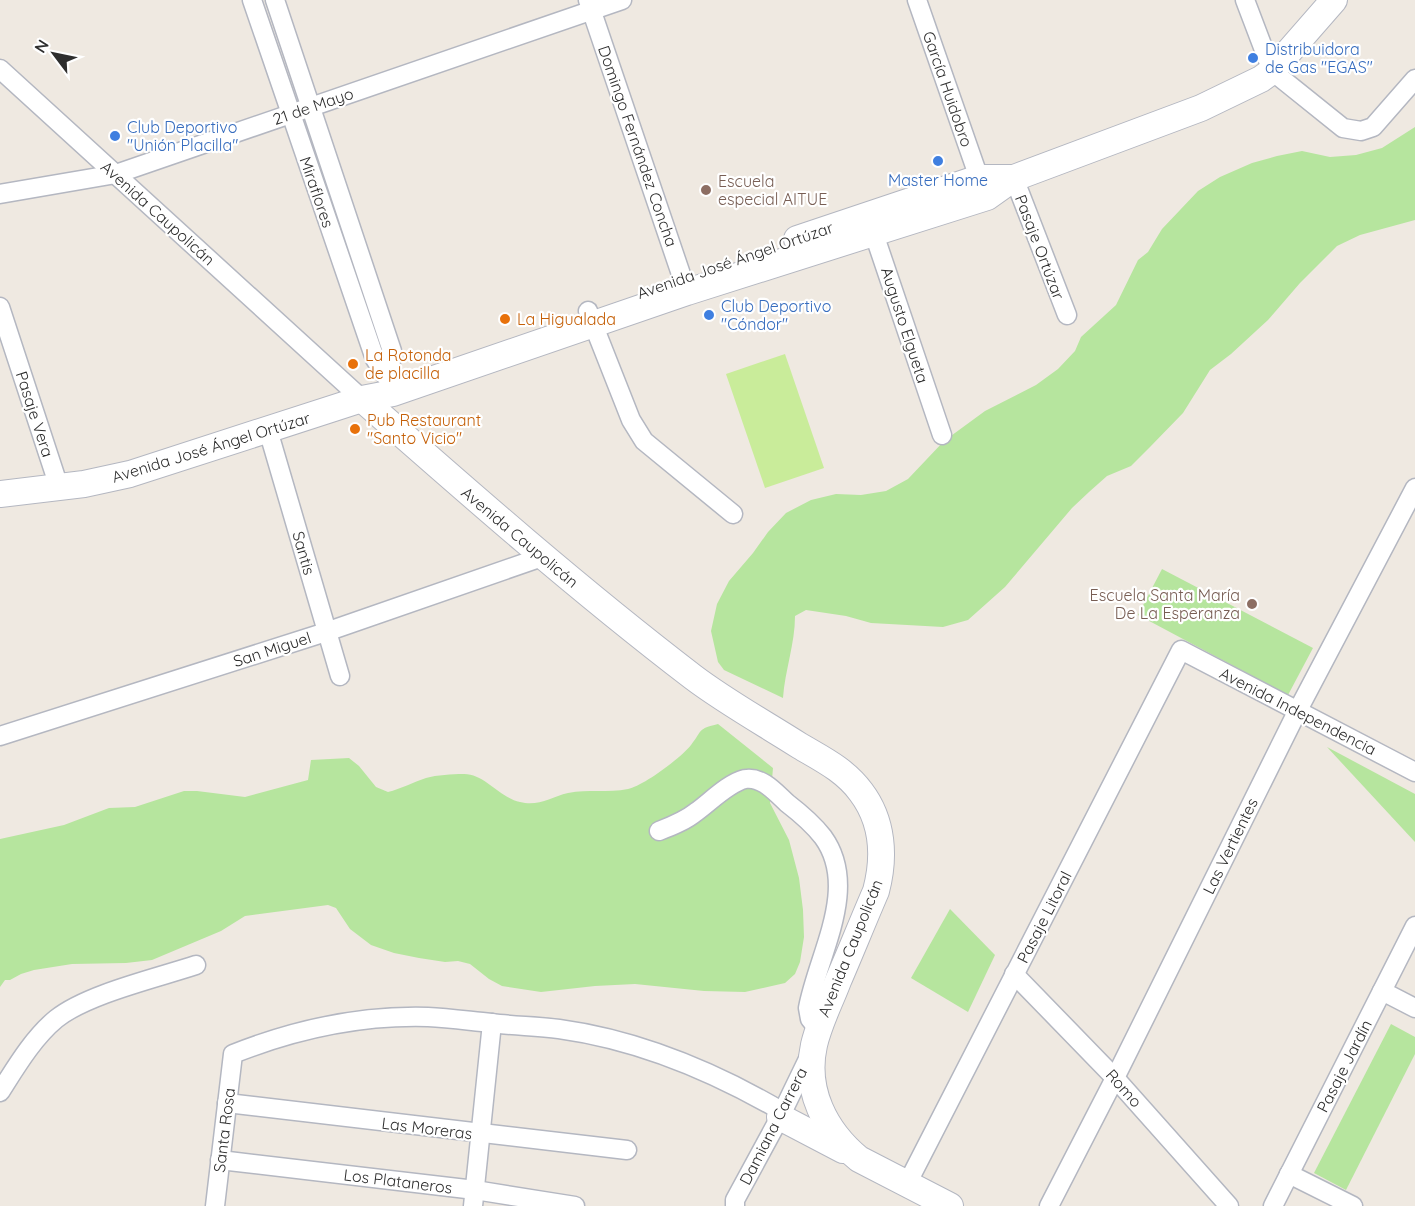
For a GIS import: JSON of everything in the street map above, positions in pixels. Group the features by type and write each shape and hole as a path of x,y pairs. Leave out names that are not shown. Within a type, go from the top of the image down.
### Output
{"main road":[{"name":"Avenida José Ángel Ortúzar","path":"870,224 987,196 1014,178 1201,108 1261,79 1272,71 1334,0"},
{"name":"Avenida José Ángel Ortúzar","path":"0,494 84,484 130,474 362,399 685,285 870,224 979,178 1014,178"},
{"name":"Avenida Caupolicán","path":"362,399 542,557 695,678 841,771 862,793 876,820 882,848 882,863 876,891 816,1038"},
{"path":"816,1038 812,1076 819,1108 835,1136 859,1159"},
{"path":"781,1115 950,1206"}],"street":[{"name":"Miraflores","path":"252,0 375,359 391,387"},
{"name":"Miraflores","path":"275,0 392,351 391,387"},
{"name":"21 de Mayo","path":"0,194 116,174 312,107 590,5 622,0"},
{"name":"García Huidobro","path":"917,0 979,178"},
{"path":"1245,0 1272,71 1343,128 1361,131 1373,127 1415,79"},
{"name":"Domingo Fernández Concha","path":"590,5 685,285"},
{"name":"Avenida Caupolicán","path":"0,69 362,399"},
{"name":"Pasaje Ortúzar","path":"1014,178 1067,315"},
{"name":"Augusto Elgueta","path":"870,224 942,435"},
{"name":"Pasaje Vera","path":"0,307 59,487"},
{"path":"591,318 631,420 644,441 733,514"},
{"name":"Santis","path":"268,430 340,676"},
{"name":"Las Vertientes","path":"1049,1206 1116,1078 1298,710 1415,488"},
{"name":"San Miguel","path":"0,736 326,632 542,557"},
{"name":"Avenida Independencia","path":"1181,650 1415,771"},
{"name":"Pasaje Litoral","path":"907,1184 1181,650"},
{"path":"659,831 695,813 716,796 745,779 759,780 820,833 834,858 839,877 839,900 808,1008 816,1038"},
{"name":"Pasaje Jardín","path":"1273,1206 1415,926"},
{"path":"0,1092 18,1065 56,1019 90,1000 196,965"},
{"name":"Romo","path":"1014,974 1116,1078 1229,1206"},
{"path":"1382,991 1415,1008"},
{"name":"Santa Rosa","path":"215,1206 234,1054 312,1028 366,1019 429,1017 492,1023"},
{"path":"474,1198 492,1023 560,1029 627,1043 702,1070 753,1095 781,1115"},
{"name":"Damiana Carrera","path":"739,1204 816,1038"},
{"name":"Las Moreras","path":"227,1103 627,1150"},
{"name":"Los Plataneros","path":"220,1160 474,1198 575,1206"},
{"path":"1289,1174 1353,1206"}],"green space":[{"path":"1415,127 1415,220 1360,235 1337,246 1300,283 1268,320 1210,370 1183,413 1150,447 1131,466 1107,476 1072,508 1005,587 968,620 943,627 871,623 846,616 806,610 795,616 783,698 724,670 718,662 711,631 717,604 729,581 786,513 811,500 836,494 861,495 886,491 908,479 944,441 985,411 1036,385 1058,369 1075,351 1081,337 1116,305 1138,260 1148,252 1162,229 1198,191 1220,177 1252,163 1302,151 1330,157 1356,155 1382,148"},
{"path":"785,354 824,468 765,488 726,374"},
{"path":"1162,569 1313,648 1288,695 1138,615"},
{"path":"718,724 773,768 770,803 789,840 799,878 803,910 804,937 800,962 795,974 785,983 745,992 704,991 635,984 541,992 502,986 470,964 419,958 371,945 350,929 336,908 328,905 245,916 221,931 152,960 72,964 34,970 5,980 0,987 0,839 64,825 109,808 135,807 184,791 245,797 308,780 311,760 349,758 359,766 376,787 388,792 426,778 459,774 478,777 513,800 527,803 576,792 628,789 643,783 661,771 691,745 701,731"},
{"path":"1327,747 1415,794 1415,842"},
{"path":"950,909 995,955 968,1012 911,978"},
{"path":"1391,1024 1415,1037 1415,1054 1346,1190 1314,1173"}],"place":[{"name":"Distribuidora de Gas \"EGAS\"","path":"1253,58"},
{"name":"Club Deportivo \"Unión Placilla\"","path":"115,136"},
{"name":"Master Home","path":"938,161"},
{"name":"Escuela especial AITUE","path":"706,190"},
{"name":"Club Deportivo \"Cóndor\"","path":"709,315"},
{"name":"La Higualada","path":"505,319"},
{"name":"La Rotonda de placilla","path":"353,364"},
{"name":"Pub Restaurant \"Santo Vicio\"","path":"355,429"},
{"name":"Escuela Santa María De La Esperanza","path":"1252,604"}]}
